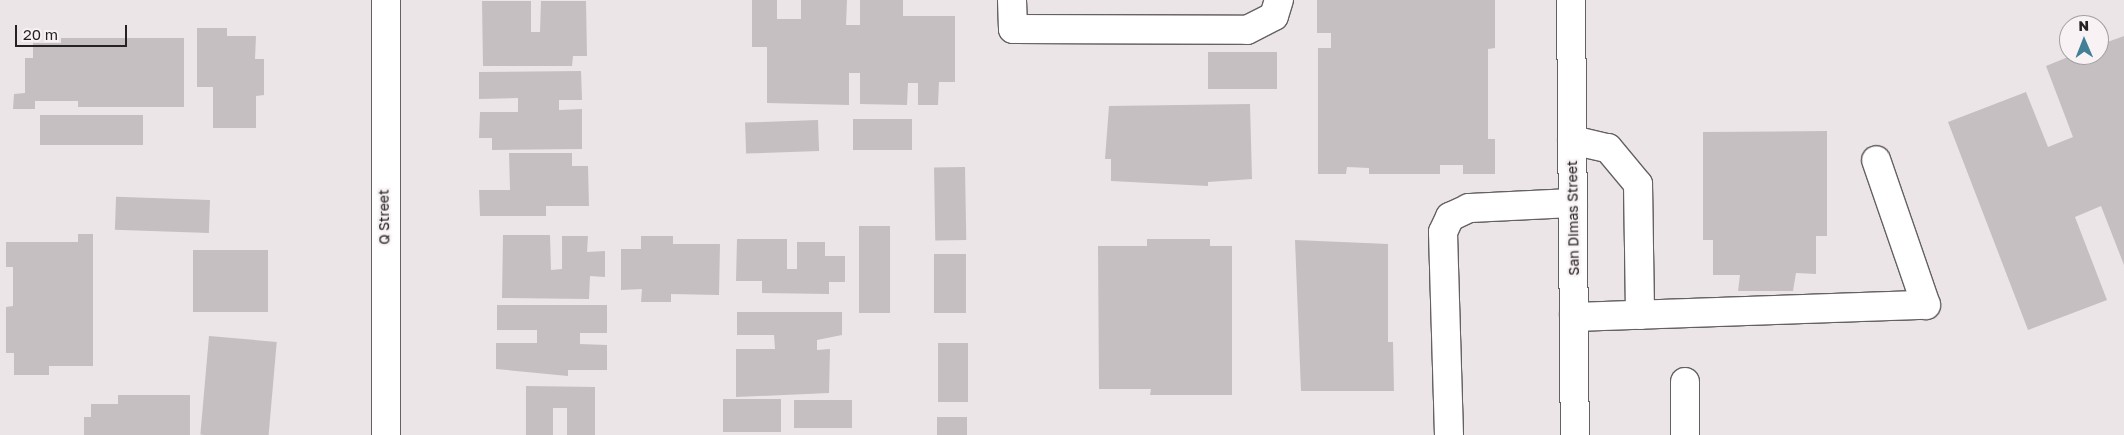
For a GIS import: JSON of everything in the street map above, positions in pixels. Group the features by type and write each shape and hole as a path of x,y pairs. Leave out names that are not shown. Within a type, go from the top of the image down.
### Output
{"street":[{"name":"Q Street","path":"386,0 386,435"},
{"path":"1012,0 1012,29 1238,30 1263,26 1274,16 1279,0"},
{"name":"San Dimas Street","path":"1571,0 1575,435"},
{"path":"1572,140 1608,148 1638,184 1640,315"},
{"path":"1574,317 1926,305 1876,160"},
{"path":"1449,435 1443,232 1450,217 1469,208 1573,203"},
{"path":"1685,382 1685,435"}],"building":[{"path":"752,0 777,0 777,19 801,19 801,0 847,0 846,25 860,25 860,0 903,0 903,16 955,16 955,82 939,82 938,105 918,105 918,83 908,83 907,105 860,104 860,73 849,73 849,105 767,103 767,47 752,47"},
{"path":"1317,0 1495,0 1495,48 1488,49 1488,139 1495,139 1495,174 1463,174 1463,165 1440,165 1440,174 1369,174 1369,168 1347,167 1346,174 1318,174 1318,48 1331,48 1331,33 1317,33"},
{"path":"482,1 531,1 531,32 540,32 541,1 586,1 587,56 573,56 572,66 483,66"},
{"path":"197,28 227,28 227,36 256,36 255,59 264,59 264,95 256,96 256,128 213,128 213,87 197,87"},
{"path":"2124,36 2124,265 2101,206 2075,217 2107,300 2028,330 1948,122 2026,92 2048,147 2073,137 2046,66 2059,61 2059,65 2109,65 2109,41"},
{"path":"61,38 184,38 184,107 78,107 78,101 35,101 35,109 13,109 14,94 25,93 25,58 33,58 33,43 61,43"},
{"path":"1208,52 1277,52 1277,89 1208,89"},
{"path":"581,71 582,100 559,100 559,110 582,109 582,149 492,150 492,138 479,138 480,112 518,112 518,98 479,99 479,72"},
{"path":"1250,104 1252,179 1208,182 1208,186 1111,181 1111,159 1105,159 1109,106"},
{"path":"40,115 143,115 143,145 40,145"},
{"path":"853,119 912,119 912,150 853,150"},
{"path":"818,120 819,151 746,154 745,123"},
{"path":"1827,131 1827,236 1816,236 1816,274 1796,273 1793,291 1738,291 1740,275 1713,275 1713,240 1703,240 1703,132"},
{"path":"509,153 572,153 572,166 588,166 589,206 546,206 546,216 480,216 479,190 510,190"},
{"path":"965,167 966,240 935,241 934,168"},
{"path":"116,197 210,200 209,233 115,230"},
{"path":"859,226 890,226 890,313 859,313"},
{"path":"78,234 93,234 93,366 49,366 49,375 14,375 14,353 6,353 6,307 13,306 13,267 6,267 6,242 78,242"},
{"path":"503,235 550,235 551,270 562,269 562,236 588,236 587,252 605,251 605,277 590,276 589,299 502,298"},
{"path":"641,236 673,236 673,244 720,244 719,295 671,294 671,302 641,302 642,289 621,290 621,249 641,249"},
{"path":"737,239 787,239 787,269 797,269 797,242 825,242 825,256 845,256 845,282 829,282 829,294 762,293 762,281 736,281"},
{"path":"1147,239 1210,239 1210,246 1232,246 1232,395 1150,395 1151,389 1099,389 1098,246 1147,246"},
{"path":"1295,240 1388,244 1388,342 1393,342 1394,391 1301,391"},
{"path":"193,250 268,250 268,312 193,312"},
{"path":"934,254 966,254 966,313 934,313"},
{"path":"497,305 607,305 607,333 580,333 580,344 607,345 607,370 568,370 568,376 496,369 496,343 537,343 537,330 497,330"},
{"path":"737,312 842,312 842,335 817,340 817,350 830,349 829,393 736,397 736,349 775,349 774,335 737,335"},
{"path":"209,336 277,342 269,435 200,435"},
{"path":"938,343 968,343 968,402 938,402"},
{"path":"526,386 595,387 595,435 567,435 567,408 553,408 553,435 526,435"},
{"path":"118,395 190,395 190,435 84,435 84,417 91,417 91,404 118,404"},
{"path":"723,399 781,399 781,432 723,432"},
{"path":"794,400 852,400 852,428 794,428"},
{"path":"937,417 967,417 967,435 937,435"}]}
